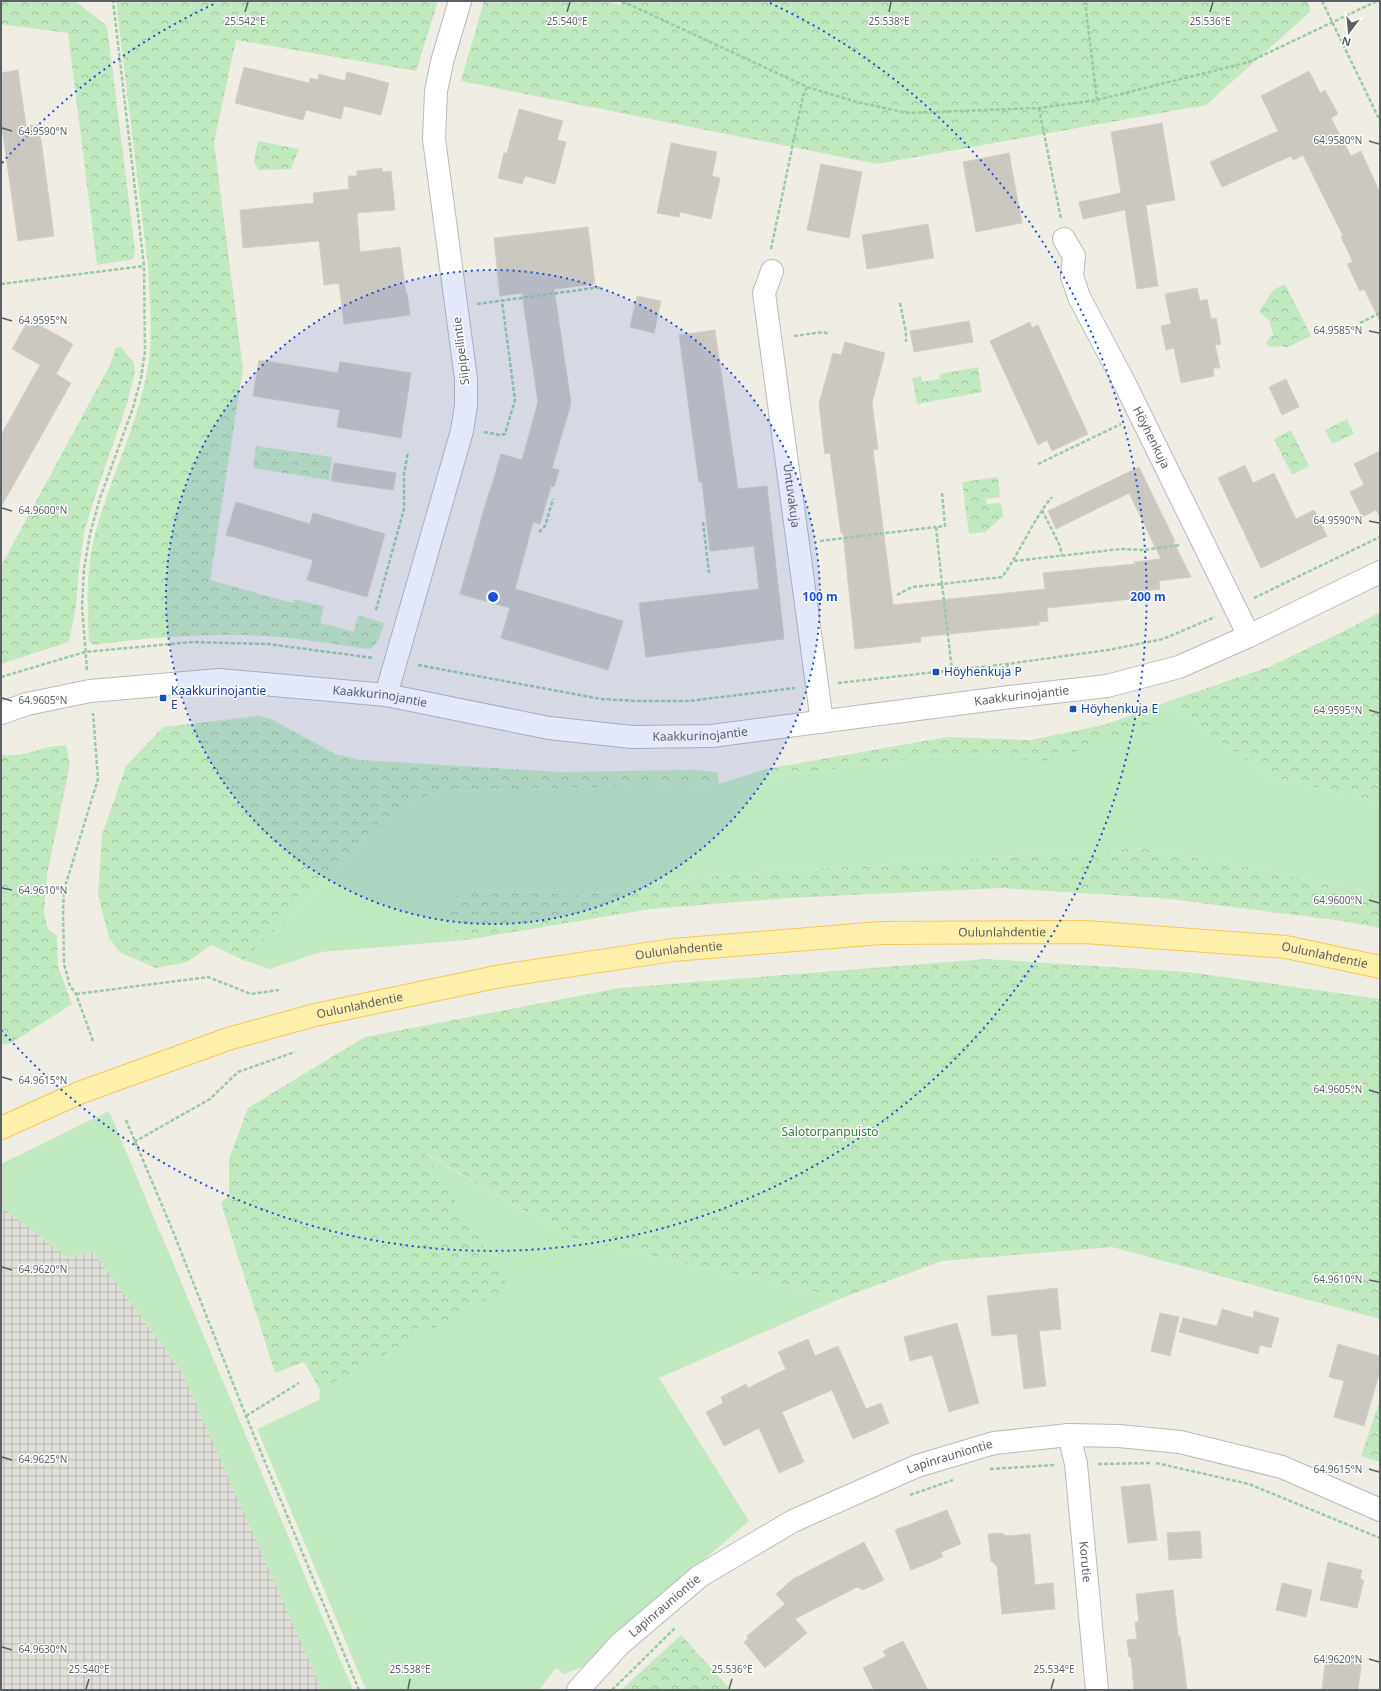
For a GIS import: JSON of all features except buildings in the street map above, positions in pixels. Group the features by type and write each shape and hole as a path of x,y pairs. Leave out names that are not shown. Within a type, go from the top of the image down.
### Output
{"main road":[{"name":"Oulunlahdentie","path":"1,1128 79,1093 220,1042 315,1015 501,976 673,950 881,933 1085,932 1286,947 1380,967"}],"street":[{"name":"Siipipeilintie","path":"386,696 382,657 462,431 466,405 466,379 434,139 436,91 442,62 460,1"},
{"name":"Höyhenkuja","path":"1064,239 1074,256 1072,276 1079,297 1249,636"},
{"name":"Untuvakuja","path":"772,271 764,293 822,722"},
{"name":"Kaakkurinojantie","path":"1,713 27,704 90,691 219,680 386,696 549,728 632,737 712,736 1010,697 1107,686 1179,667 1249,636 1380,572"},
{"name":"Korutie","path":"1069,1435 1076,1464 1097,1690"},
{"name":"Lapinrauniontie","path":"578,1690 620,1644 700,1576 793,1521 917,1466 994,1444 1069,1435 1119,1436 1180,1442 1282,1466 1380,1510"}],"path":[{"path":"92,1042 76,994 70,986 64,964 63,912 64,890 98,779 93,707 85,652 82,606 84,570 90,534 100,498 133,408 145,352 144,266 113,1"},
{"path":"622,1 807,87 857,102 907,113 1039,108 1097,100 1249,62 1377,1"},
{"path":"1085,1 1097,100"},
{"path":"1322,1 1380,121"},
{"path":"772,271 770,254 803,96 807,87"},
{"path":"1039,108 1064,239"},
{"path":"1,284 144,266"},
{"path":"474,304 601,287"},
{"path":"480,431 500,435 505,434 515,400 502,301"},
{"path":"900,303 906,332 906,342"},
{"path":"1360,323 1380,313"},
{"path":"794,336 823,332 829,334"},
{"path":"1038,464 1140,416"},
{"path":"376,610 404,509 404,474 408,452"},
{"path":"798,543 945,526 942,493"},
{"path":"897,595 912,587 1002,577 1013,562 1042,510 1052,497"},
{"path":"539,532 545,526 553,498"},
{"path":"1042,510 1060,546 1062,556"},
{"path":"703,522 710,574"},
{"path":"936,527 952,670"},
{"path":"1,677 85,652 200,642 268,644 382,657 601,699 689,701 1108,650 1163,639 1234,607 1380,537"},
{"path":"1013,562 1121,549 1143,550 1202,542"},
{"path":"76,994 208,977 251,994 279,990"},
{"path":"134,1142 210,1099 238,1072 294,1052"},
{"path":"126,1120 134,1142 172,1228 246,1416 359,1690"},
{"path":"246,1416 299,1383"},
{"path":"985,1469 1076,1464 1153,1463 1249,1484 1380,1538"},
{"path":"904,1497 955,1480"},
{"path":"612,1690 678,1626"}],"shaded area":[{"path":"6,1210 68,1258 93,1252 182,1372 322,1690 1,1690 1,1213"}],"green space":[{"path":"1,1 75,1 107,26 135,250 134,258 130,260 97,265 68,33 1,24"},
{"path":"116,1 438,1 416,71 236,40 214,142 243,369 210,580 293,603 294,599 324,606 320,623 354,632 358,615 384,623 378,641 370,649 293,638 245,635 180,636 94,645 89,642 88,588 92,547 107,495 135,420 145,381 150,352 148,266"},
{"path":"484,1 608,1 620,5 622,1 1307,1 1311,11 1206,105 877,164 461,81"},
{"path":"258,141 299,149 291,169 258,170 254,161"},
{"path":"1285,284 1311,336 1286,348 1282,346 1271,347 1266,344 1270,337 1274,335 1270,321 1259,312 1273,290"},
{"path":"121,347 134,363 135,372 126,407 95,496 84,533 76,606 69,642 1,664 1,566 110,365 116,348"},
{"path":"978,367 982,392 917,404 912,378 921,376 922,382 940,379 940,374"},
{"path":"1347,419 1354,434 1332,444 1325,430"},
{"path":"1291,430 1309,466 1292,475 1274,439"},
{"path":"256,446 332,457 329,480 253,468"},
{"path":"998,477 1000,497 986,499 987,504 1001,503 1003,516 985,532 969,534 962,482"},
{"path":"1380,612 1380,803 1269,776 1176,710 1172,700 1269,667"},
{"path":"1172,700 1176,710 1269,776 1380,803 1380,896 1274,872 1143,848 731,874 580,895 471,890 445,922 466,940 321,952 270,969 243,960 411,801 443,791 719,784 766,769 773,777 939,755 1052,760 1152,723 1145,711"},
{"path":"1145,711 1153,723 1052,761 939,755 773,777 766,769 947,737 1031,740 1103,725"},
{"path":"258,716 271,719 335,754 360,760 560,772 691,770 717,772 719,784 442,791 411,801 243,960 212,945 187,962 156,968 121,953 109,938 98,895 102,835 126,766 163,727"},
{"path":"66,745 70,764 47,875 44,913 48,929 57,936 58,966 72,1004 11,1043 1,1044 1,755 17,755 50,747"},
{"path":"1143,848 1274,872 1380,896 1380,928 1343,921 1161,898 1002,888 788,898 650,909 466,940 445,922 451,899 471,890 580,895 731,874"},
{"name":"Salotorpanpuisto","path":"985,959 1188,972 1380,999 1380,1319 1112,1247 942,1261 842,1298 570,1238 425,1153 509,1287 320,1390 304,1362 275,1373 221,1203 229,1195 229,1159 248,1108 365,1037 620,988"},
{"path":"109,1111 353,1690 322,1690 182,1372 93,1252 68,1258 6,1210 1,1213 1,1164"},
{"path":"424,1153 570,1238 842,1298 659,1378 749,1521 613,1638 585,1666 564,1674 556,1668 539,1690 366,1690 257,1429 319,1400 320,1390"},
{"path":"1380,1400 1380,1462 1361,1456"},
{"path":"681,1635 731,1690 621,1690"}],"place":[{"name":"Höyhenkuja P","path":"936,672"},
{"name":"Kaakkurinojantie E","path":"163,698"},
{"name":"Höyhenkuja E","path":"1073,709"}]}
